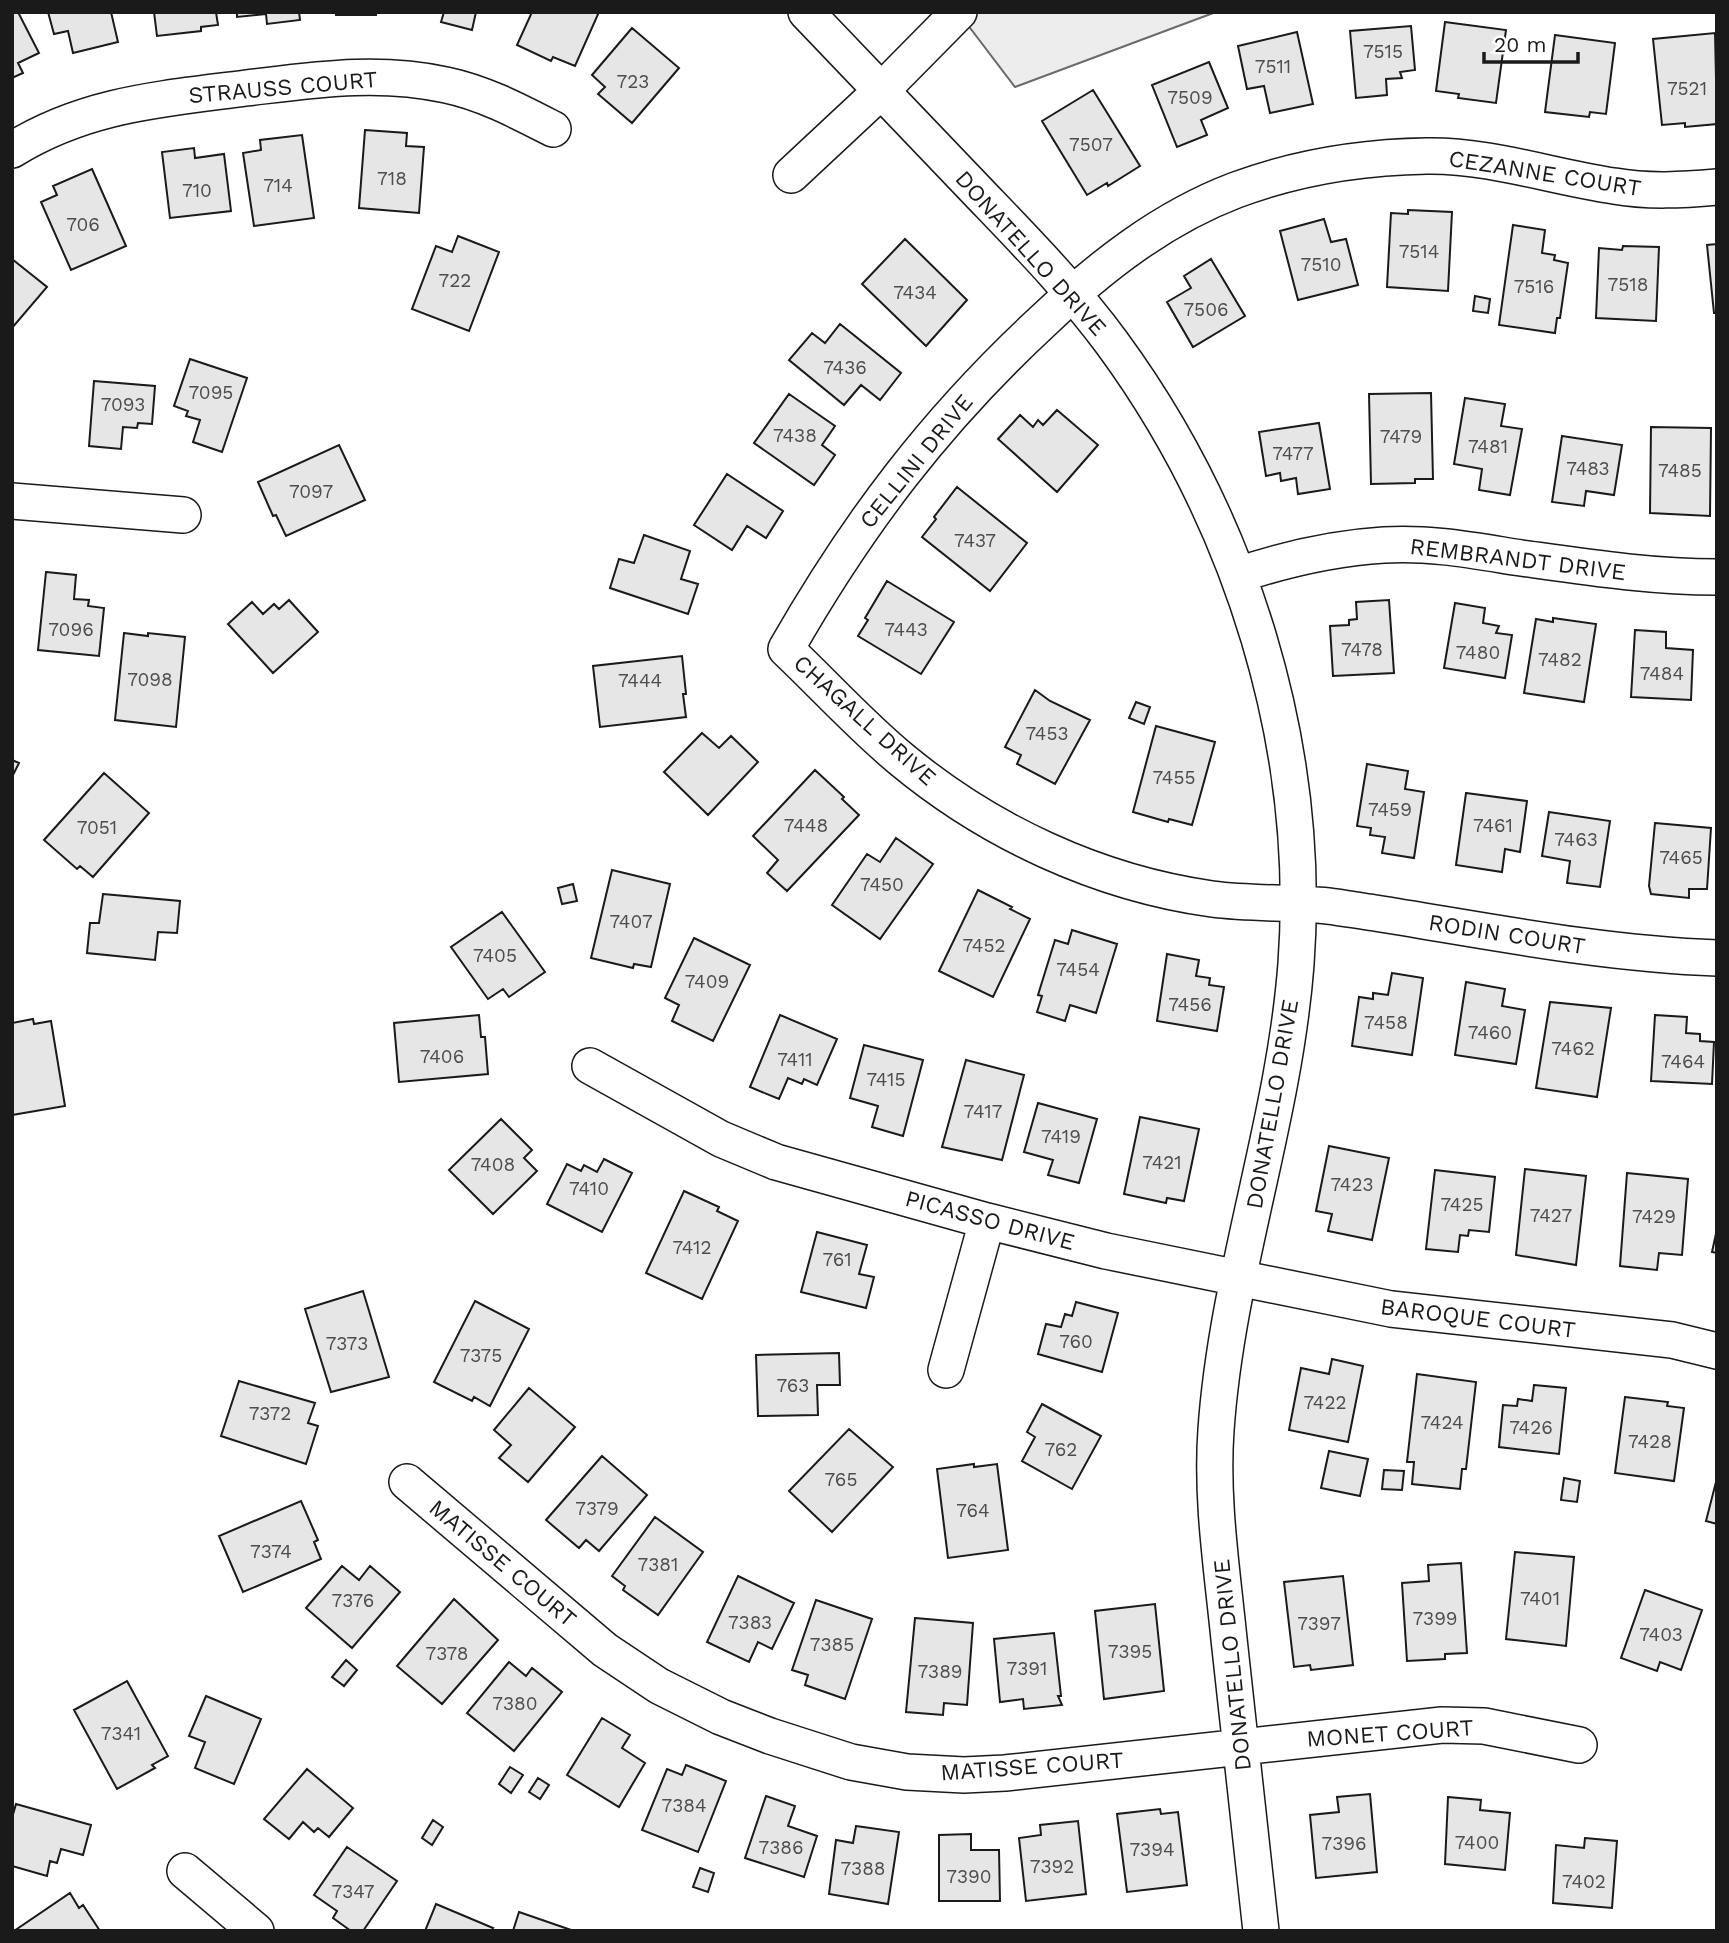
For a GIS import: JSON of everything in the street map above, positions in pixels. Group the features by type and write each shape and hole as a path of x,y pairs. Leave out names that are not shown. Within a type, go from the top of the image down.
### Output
{"street":[{"name":"DONATELLO DRIVE","path":"806,12 1072,293 1112,343 1160,414 1204,495 1238,575 1262,649 1282,733 1294,821 1296,962 1286,1052 1223,1359 1215,1433 1215,1511 1261,1931"},
{"path":"791,175 960,12"},
{"name":"STRAUSS COURT","path":"12,150 77,118 133,102 346,76 390,77 447,85 501,102 553,129"},
{"name":"CEZANNE COURT","path":"1072,293 1125,250 1167,224 1236,190 1300,170 1363,159 1431,156 1498,162 1615,187 1677,190 1717,187"},
{"name":"CELLINI DRIVE","path":"786,649 816,596 875,507 935,431 1000,360 1072,293"},
{"path":"12,501 183,515"},
{"name":"REMBRANDT DRIVE","path":"1238,575 1322,552 1385,545 1445,547 1671,577 1717,576"},
{"name":"CHAGALL DRIVE","path":"786,649 900,758 958,802 1016,836 1078,864 1142,885 1212,899 1297,905"},
{"name":"RODIN COURT","path":"1297,905 1328,906 1666,957 1717,958"},
{"name":"PICASSO DRIVE","path":"590,1066 721,1139 776,1162 1106,1251 1239,1278"},
{"path":"946,1370 987,1221"},
{"name":"BAROQUE COURT","path":"1239,1278 1391,1310 1672,1340 1717,1351"},
{"name":"MATISSE COURT","path":"407,1482 606,1650 659,1686 721,1717 851,1762 908,1772 964,1775 1005,1773 1241,1746"},
{"name":"MONET COURT","path":"1241,1746 1442,1725 1484,1726 1579,1745"},
{"path":"185,1871 256,1931"}],"shaded area":[{"path":"950,12 1216,12 1015,87 964,20"}],"building":[{"path":"12,12 18,12 39,53 18,63 23,73 12,78"},
{"path":"48,12 111,12 118,42 73,53 68,31 54,34"},
{"path":"154,12 216,12 218,25 201,27 201,31 157,36"},
{"path":"237,12 299,12 300,20 267,24 266,14 237,17"},
{"path":"336,12 376,12 376,15 336,15"},
{"path":"444,12 476,12 472,30 441,22"},
{"path":"532,12 599,12 575,66 553,57 551,61 517,45"},
{"path":"1445,22 1506,30 1496,103 1458,98 1459,94 1436,91"},
{"path":"1411,26 1415,70 1400,72 1402,78 1386,79 1387,95 1356,98 1350,31"},
{"path":"632,28 679,68 632,123 598,94 605,87 592,75"},
{"path":"1297,32 1313,104 1270,113 1264,86 1247,89 1238,46"},
{"path":"1715,33 1717,124 1685,127 1685,123 1662,125 1653,39"},
{"path":"1555,35 1615,43 1606,114 1590,112 1589,117 1545,112"},
{"path":"1209,62 1228,108 1201,120 1207,135 1177,147 1152,85"},
{"path":"1093,90 1140,166 1108,186 1107,183 1087,195 1042,121"},
{"path":"365,130 407,133 406,146 424,147 419,213 359,208"},
{"path":"302,135 314,218 254,226 243,153 261,150 260,140"},
{"path":"194,148 195,158 224,154 231,211 170,218 162,152"},
{"path":"92,169 126,246 71,270 41,202 57,195 53,186"},
{"path":"1408,210 1452,212 1448,291 1387,287 1391,213 1408,214"},
{"path":"1324,219 1331,242 1346,239 1358,285 1298,300 1280,231"},
{"path":"1513,225 1545,230 1542,253 1555,255 1554,260 1568,263 1560,318 1557,318 1555,333 1499,325"},
{"path":"458,236 499,252 469,331 412,309 436,246 452,252"},
{"path":"905,239 967,300 926,346 862,284"},
{"path":"1717,244 1717,313 1714,313 1707,245"},
{"path":"1623,246 1659,247 1656,321 1596,318 1599,248 1622,250"},
{"path":"12,259 47,287 12,328"},
{"path":"1211,259 1245,316 1193,347 1167,302 1191,288 1184,276"},
{"path":"1475,296 1490,299 1488,313 1473,311"},
{"path":"840,324 901,373 880,400 861,385 844,405 789,360 812,333 825,343"},
{"path":"190,359 247,378 222,452 193,442 200,420 186,416 188,411 174,406"},
{"path":"94,381 155,386 152,424 138,423 137,428 123,427 121,449 89,446"},
{"path":"1431,393 1433,479 1415,479 1415,483 1371,484 1369,394"},
{"path":"789,394 835,426 822,445 835,455 814,485 754,443"},
{"path":"1465,398 1505,404 1501,426 1522,429 1510,495 1479,490 1482,469 1454,464"},
{"path":"1057,410 1098,445 1057,492 998,439 1020,415 1033,427 1038,420 1043,425"},
{"path":"1319,423 1330,489 1298,494 1296,478 1281,481 1280,473 1266,476 1259,432"},
{"path":"1651,427 1711,428 1710,516 1650,513"},
{"path":"1562,436 1622,445 1614,495 1586,491 1584,506 1552,502"},
{"path":"339,445 365,500 286,536 276,515 273,516 258,482"},
{"path":"727,474 783,511 766,538 747,526 732,550 694,525"},
{"path":"957,487 1027,543 990,591 922,537"},
{"path":"644,535 690,551 681,579 698,584 688,614 610,588 619,559 634,563"},
{"path":"46,572 76,575 74,599 89,600 88,606 104,608 99,656 38,650"},
{"path":"887,581 954,622 921,674 858,636 868,620 865,618"},
{"path":"289,600 318,632 273,673 228,624 252,602 263,614 274,604 279,609"},
{"path":"1389,600 1394,673 1333,676 1330,626 1349,625 1349,620 1357,619 1356,602"},
{"path":"1455,603 1485,608 1483,623 1499,626 1496,633 1512,635 1505,678 1444,668"},
{"path":"1553,618 1596,624 1584,702 1524,693 1536,619 1553,622"},
{"path":"1635,630 1666,632 1666,648 1693,650 1691,700 1631,697"},
{"path":"124,633 185,637 176,727 115,720"},
{"path":"682,656 686,717 600,727 593,666"},
{"path":"1035,690 1050,701 1090,720 1055,784 1017,764 1021,755 1005,747"},
{"path":"1136,702 1150,707 1144,724 1129,718"},
{"path":"1156,726 1215,742 1192,825 1169,819 1168,822 1133,812"},
{"path":"702,733 719,748 731,736 758,762 708,815 664,772"},
{"path":"12,760 19,763 12,777"},
{"path":"1367,764 1408,771 1405,789 1424,792 1414,858 1382,853 1385,837 1370,835 1371,828 1357,826"},
{"path":"815,770 859,815 787,891 767,873 778,860 753,836"},
{"path":"104,773 149,813 93,877 80,866 77,869 44,840"},
{"path":"1466,793 1527,801 1520,852 1505,849 1502,872 1456,865"},
{"path":"1549,812 1610,821 1600,887 1567,883 1570,861 1542,856"},
{"path":"1655,823 1711,828 1707,889 1689,889 1689,898 1651,894 1649,886"},
{"path":"896,838 933,864 880,939 832,905 867,854 880,862"},
{"path":"612,870 670,884 651,967 634,964 633,968 591,958"},
{"path":"573,884 577,901 562,904 558,888"},
{"path":"978,890 1030,919 993,997 939,971"},
{"path":"103,894 180,901 177,933 158,932 155,960 87,953 90,923 99,923"},
{"path":"502,912 545,972 509,997 503,989 488,999 451,947"},
{"path":"1072,930 1117,944 1096,1013 1070,1005 1065,1021 1037,1012 1042,996 1038,995 1055,940 1068,944"},
{"path":"694,938 750,965 713,1041 672,1021 679,1005 665,998"},
{"path":"1167,954 1199,960 1196,976 1210,978 1209,985 1224,987 1217,1031 1157,1021"},
{"path":"1392,973 1423,978 1412,1055 1352,1046 1359,997 1373,999 1373,993 1388,995"},
{"path":"1466,982 1505,989 1502,1006 1525,1010 1516,1064 1455,1055"},
{"path":"1550,1002 1611,1008 1597,1097 1536,1088"},
{"path":"479,1015 481,1037 485,1037 488,1074 399,1082 394,1023"},
{"path":"780,1015 837,1039 817,1085 804,1079 802,1084 788,1078 779,1099 750,1087"},
{"path":"1655,1015 1687,1017 1686,1033 1700,1034 1700,1041 1714,1042 1712,1084 1651,1081"},
{"path":"33,1019 34,1024 51,1021 65,1106 12,1115 12,1023"},
{"path":"864,1045 923,1060 903,1136 872,1127 878,1106 850,1098"},
{"path":"966,1060 1024,1075 1002,1160 942,1147"},
{"path":"1038,1103 1097,1119 1079,1183 1048,1175 1053,1160 1024,1152"},
{"path":"1140,1117 1199,1129 1184,1201 1167,1198 1166,1203 1124,1194"},
{"path":"501,1119 532,1150 524,1158 537,1171 493,1214 449,1170"},
{"path":"1329,1146 1389,1158 1372,1240 1328,1231 1332,1214 1316,1211"},
{"path":"604,1159 632,1173 602,1232 547,1204 567,1164 581,1171 584,1165 597,1172"},
{"path":"1525,1169 1586,1176 1576,1265 1516,1255"},
{"path":"1435,1170 1495,1177 1489,1232 1469,1230 1468,1236 1460,1235 1458,1252 1426,1249"},
{"path":"1627,1173 1688,1179 1682,1255 1659,1253 1657,1270 1620,1266"},
{"path":"684,1191 719,1207 717,1211 738,1221 702,1299 646,1273"},
{"path":"1717,1229 1717,1253 1712,1252"},
{"path":"817,1232 867,1245 859,1274 874,1277 866,1308 801,1292"},
{"path":"363,1291 389,1377 331,1392 305,1309"},
{"path":"475,1301 529,1329 490,1406 474,1397 472,1401 434,1382"},
{"path":"1076,1302 1118,1313 1102,1372 1038,1354 1046,1324 1061,1327 1065,1314 1072,1316"},
{"path":"839,1353 840,1385 817,1385 818,1415 758,1416 756,1355"},
{"path":"1332,1359 1363,1366 1348,1442 1289,1430 1301,1368 1329,1374"},
{"path":"1417,1374 1476,1382 1466,1469 1462,1469 1460,1489 1412,1484 1414,1462 1407,1462"},
{"path":"239,1381 315,1403 308,1423 318,1426 306,1464 221,1436"},
{"path":"1534,1385 1566,1388 1559,1454 1499,1447 1503,1405 1517,1406 1518,1399 1532,1401"},
{"path":"529,1388 575,1427 528,1482 499,1458 511,1445 494,1430"},
{"path":"1625,1397 1668,1402 1667,1406 1684,1408 1674,1481 1615,1473"},
{"path":"1042,1404 1101,1436 1072,1489 1022,1461 1035,1437 1027,1432"},
{"path":"849,1429 893,1467 832,1532 789,1491"},
{"path":"1329,1451 1368,1459 1360,1496 1321,1488"},
{"path":"602,1456 647,1495 599,1551 586,1540 579,1548 546,1520"},
{"path":"974,1464 974,1467 997,1464 1008,1550 948,1558 937,1469"},
{"path":"1384,1470 1404,1471 1402,1490 1382,1489"},
{"path":"1564,1478 1580,1481 1577,1502 1561,1500"},
{"path":"1717,1478 1717,1524 1706,1521"},
{"path":"301,1501 318,1540 314,1542 321,1559 243,1592 219,1536"},
{"path":"655,1517 703,1552 658,1615 623,1590 625,1586 612,1576"},
{"path":"1515,1552 1574,1557 1566,1646 1506,1639"},
{"path":"1461,1563 1467,1653 1445,1654 1445,1659 1407,1661 1402,1583 1429,1581 1428,1565"},
{"path":"342,1566 359,1580 370,1566 400,1592 352,1648 306,1608"},
{"path":"738,1576 794,1603 772,1649 758,1642 749,1662 707,1642"},
{"path":"1343,1576 1353,1665 1311,1670 1310,1665 1294,1667 1284,1582"},
{"path":"1645,1590 1702,1610 1681,1670 1660,1662 1657,1671 1621,1658"},
{"path":"454,1599 498,1640 442,1704 397,1666"},
{"path":"816,1600 872,1619 845,1699 805,1685 808,1675 792,1670"},
{"path":"1155,1604 1164,1691 1104,1699 1095,1611"},
{"path":"915,1618 973,1623 967,1705 944,1703 943,1715 906,1712"},
{"path":"1054,1633 1061,1696 1058,1696 1062,1705 1024,1709 1023,1699 1000,1702 994,1639"},
{"path":"346,1660 357,1670 344,1686 332,1677"},
{"path":"509,1662 526,1676 532,1668 562,1692 514,1751 467,1713"},
{"path":"127,1681 168,1756 152,1765 155,1768 117,1789 74,1710"},
{"path":"206,1696 261,1719 234,1784 195,1768 205,1742 189,1736"},
{"path":"602,1718 630,1735 622,1748 645,1763 619,1807 567,1775"},
{"path":"686,1765 726,1781 698,1852 642,1830 667,1769 682,1775"},
{"path":"510,1767 523,1775 511,1793 499,1784"},
{"path":"307,1769 353,1808 329,1837 318,1828 314,1832 303,1822 289,1839 264,1819"},
{"path":"538,1778 549,1785 540,1799 529,1792"},
{"path":"1370,1794 1377,1872 1316,1878 1310,1815 1339,1812 1337,1797"},
{"path":"766,1796 795,1806 788,1826 817,1836 804,1877 745,1858"},
{"path":"1448,1797 1481,1800 1480,1810 1510,1813 1505,1870 1445,1864"},
{"path":"16,1804 91,1825 83,1855 61,1849 57,1863 50,1861 47,1876 12,1866 12,1818"},
{"path":"1160,1809 1161,1814 1178,1812 1187,1885 1127,1892 1117,1814"},
{"path":"433,1820 443,1827 432,1845 422,1838"},
{"path":"1078,1821 1086,1894 1026,1901 1019,1838 1041,1835 1040,1825"},
{"path":"856,1826 899,1832 888,1904 829,1894 836,1840 853,1843"},
{"path":"971,1834 971,1850 999,1850 1000,1901 939,1901 939,1835"},
{"path":"1585,1838 1617,1841 1612,1908 1553,1903 1556,1845 1584,1848"},
{"path":"347,1847 397,1881 363,1931 351,1931 333,1918 337,1911 314,1895"},
{"path":"700,1868 714,1873 708,1892 693,1887"},
{"path":"70,1893 79,1908 83,1905 100,1931 14,1931"},
{"path":"436,1904 493,1928 491,1931 425,1931"},
{"path":"519,1912 574,1931 513,1931"}]}
